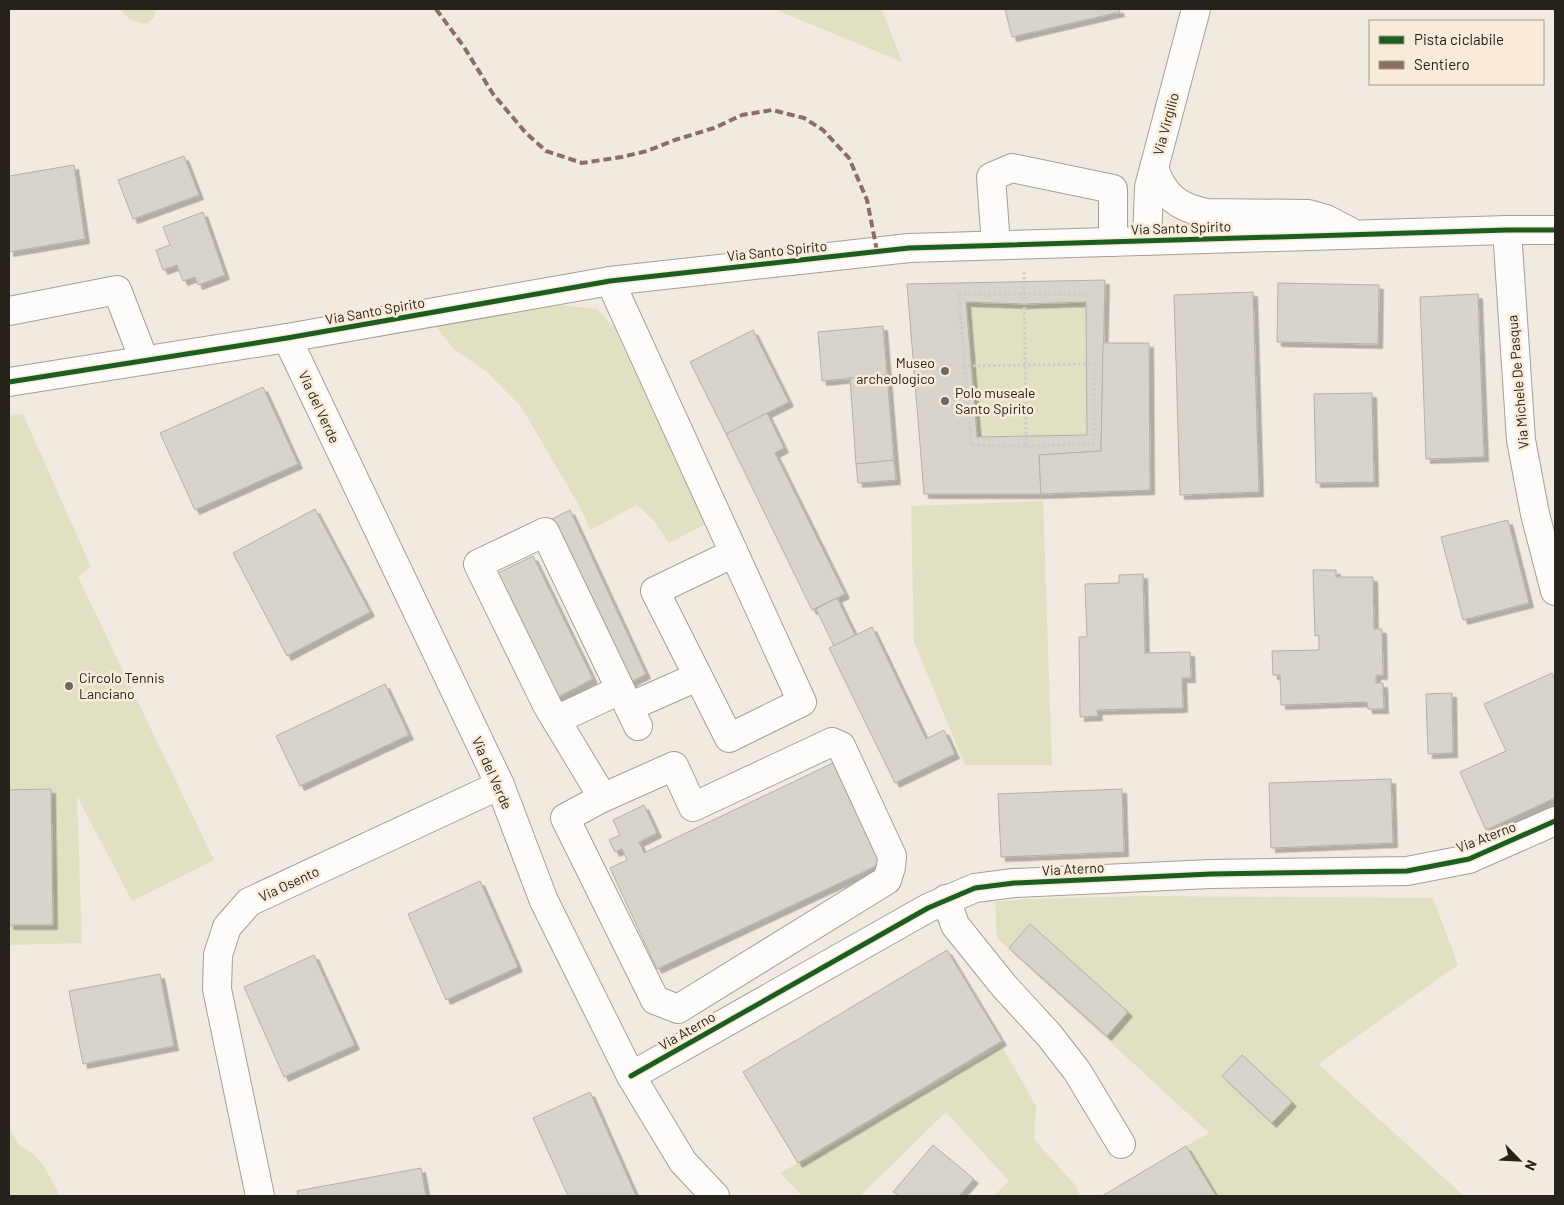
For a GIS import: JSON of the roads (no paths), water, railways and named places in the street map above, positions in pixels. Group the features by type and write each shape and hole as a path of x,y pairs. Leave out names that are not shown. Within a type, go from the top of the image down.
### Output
{"street":[{"name":"Via Virgilio","path":"1147,241 1150,187 1154,168 1196,9"},
{"path":"996,245 991,176 1012,168 1113,189 1113,242"},
{"path":"1154,168 1159,183 1169,196 1180,205 1193,211 1207,213 1308,214 1326,219 1356,234"},
{"name":"Via Michele De Pasqua","path":"1506,230 1521,440 1535,514 1555,591"},
{"name":"Via Santo Spirito","path":"9,382 287,338 610,281 909,248 1356,234 1555,230"},
{"path":"610,281 802,702 728,738 655,591 734,553"},
{"path":"9,310 117,290 144,360"},
{"name":"Via del Verde","path":"287,338 500,785 544,901 631,1076 683,1162 716,1196"},
{"path":"600,799 597,788 556,720 478,564 545,532 629,708"},
{"path":"556,720 629,708 697,677"},
{"path":"832,742 841,746 892,856 891,867 887,880 678,1009 655,1000 565,818 600,799 674,766 692,807 832,742"},
{"name":"Via Osento","path":"260,1196 217,989 218,955 227,927 249,902 500,785"},
{"name":"Via Aterno","path":"631,1076 928,908 975,888 1014,883 1211,874 1407,871 1469,859 1555,821"},
{"path":"946,899 956,925 1004,986 1049,1035 1077,1071 1121,1144"}],"place":[{"name":"Museo archeologico","path":"945,371"},
{"name":"Polo museale Santo Spirito","path":"945,401"},
{"name":"Circolo Tennis Lanciano","path":"69,686"}]}
